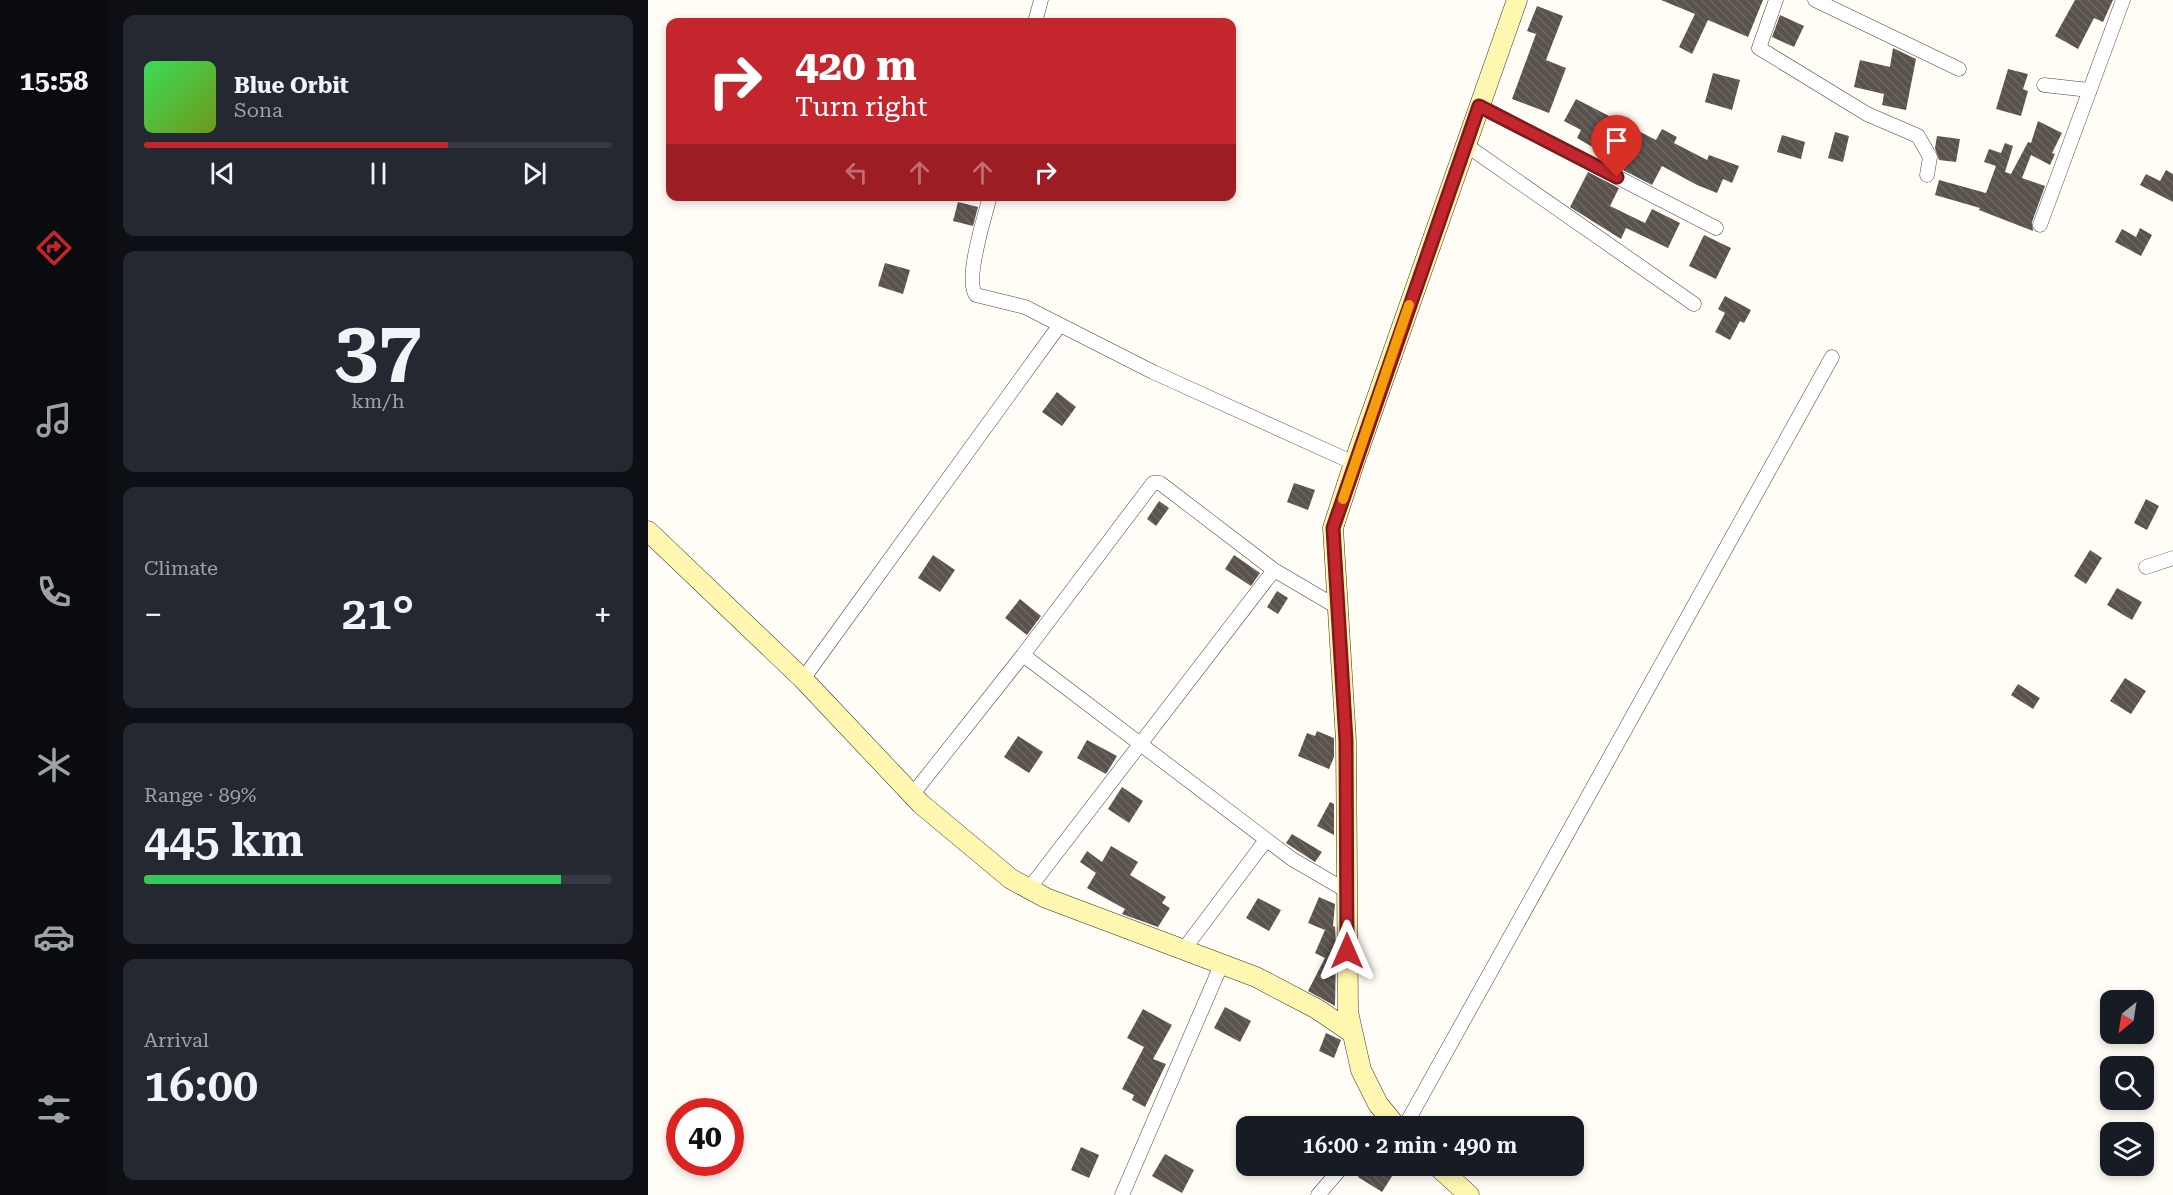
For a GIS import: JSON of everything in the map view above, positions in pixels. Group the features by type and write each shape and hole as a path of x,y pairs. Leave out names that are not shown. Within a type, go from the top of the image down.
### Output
{"street":[{"path":"1036,18 1041,0"},
{"path":"1383,1116 1361,1070 1351,1032 1347,991 1346,741 1333,528 1517,0"},
{"path":"1776,0 1759,48 1867,114 1918,136 1930,157 1927,175"},
{"path":"1815,0 1959,69"},
{"path":"2040,225 2123,0"},
{"path":"2044,85 2089,90"},
{"path":"1479,106 1716,228"},
{"path":"1466,145 1694,304"},
{"path":"989,201 977,247 971,285 973,292 979,297 1025,307 1059,326 1354,463"},
{"path":"804,679 1059,326"},
{"path":"1411,1116 1832,357"},
{"path":"912,795 1023,655 1153,483 1160,483 1274,570 1337,607"},
{"path":"648,531 804,679 912,795 995,866 1028,890 1064,906 1222,963 1301,1000 1351,1032"},
{"path":"2146,567 2173,558"},
{"path":"1028,890 1274,570"},
{"path":"1023,655 1266,840 1305,868 1347,891"},
{"path":"1184,949 1266,840"},
{"path":"1122,1195 1222,963"},
{"path":"1318,1195 1334,1176"},
{"path":"1447,1176 1465,1194"}],"building":[{"path":"1661,0 1763,0 1748,37 1708,20 1692,54 1679,47 1695,14"},
{"path":"2075,0 2113,0 2103,22 2094,18 2078,49 2055,36"},
{"path":"1537,6 1563,16 1546,60 1566,68 1549,113 1512,99 1536,34 1527,31"},
{"path":"1780,15 1804,26 1794,47 1772,37"},
{"path":"1893,48 1916,59 1906,110 1882,105 1884,94 1854,87 1860,60 1890,67"},
{"path":"2008,69 2028,74 2023,89 2028,91 2021,116 1996,109"},
{"path":"1713,73 1740,80 1732,110 1705,102"},
{"path":"1576,99 1656,140 1662,129 1677,137 1674,143 1707,160 1709,155 1739,166 1732,183 1723,179 1717,193 1662,166 1652,185 1598,157 1601,152 1577,138 1581,130 1564,121"},
{"path":"2038,121 2062,133 2052,153 2055,154 2050,165 2031,155 2022,178 2045,186 2032,222 2033,231 1979,210 1980,208 1935,195 1939,180 1986,193 1996,166 1984,162 1989,149 2001,153 2005,143 2013,146 2005,172 2011,174 2028,142 2031,143"},
{"path":"1835,132 1849,136 1843,162 1828,158"},
{"path":"1782,135 1805,142 1801,159 1777,152"},
{"path":"1937,136 1960,139 1956,162 1939,160 1935,148"},
{"path":"2166,170 2173,174 2173,202 2140,185 2146,174 2160,181"},
{"path":"1588,172 1619,188 1610,206 1645,223 1652,209 1680,223 1668,248 1626,228 1621,239 1570,207"},
{"path":"958,202 978,207 973,226 953,221"},
{"path":"2140,228 2152,235 2141,256 2115,242 2122,229 2136,237"},
{"path":"1704,235 1731,248 1716,279 1689,266"},
{"path":"885,263 910,270 903,294 878,286"},
{"path":"1725,296 1751,310 1744,323 1740,321 1730,340 1715,332 1725,313 1718,309"},
{"path":"1057,392 1076,407 1062,426 1042,412"},
{"path":"1294,483 1315,490 1308,510 1287,502"},
{"path":"2146,499 2159,506 2147,530 2134,523"},
{"path":"1159,501 1169,508 1156,526 1147,519"},
{"path":"2090,550 2102,558 2086,584 2074,576"},
{"path":"933,555 955,570 940,592 918,578"},
{"path":"1234,555 1260,573 1251,586 1225,569"},
{"path":"2117,588 2142,602 2132,620 2107,605"},
{"path":"1277,591 1288,598 1278,614 1267,607"},
{"path":"1020,599 1041,616 1027,635 1005,618"},
{"path":"2125,678 2146,691 2131,714 2110,701"},
{"path":"2018,684 2040,698 2033,709 2011,695"},
{"path":"1317,731 1334,738 1334,757 1329,769 1298,756 1307,733 1315,736"},
{"path":"1018,736 1043,752 1029,773 1004,757"},
{"path":"1087,740 1117,756 1106,774 1077,758"},
{"path":"1122,787 1143,801 1129,823 1108,809"},
{"path":"1330,802 1334,804 1334,835 1317,826"},
{"path":"1292,834 1322,852 1315,862 1286,843"},
{"path":"1111,846 1138,862 1130,875 1166,897 1162,903 1170,908 1158,927 1122,914 1125,909 1087,888 1096,873 1080,862 1087,851 1102,862"},
{"path":"1319,897 1335,904 1333,926 1335,927 1336,946 1332,953 1336,954 1335,1006 1308,991 1325,958 1315,953 1325,930 1308,923"},
{"path":"1258,898 1281,910 1269,931 1246,918"},
{"path":"1225,1007 1251,1021 1240,1042 1214,1028"},
{"path":"1143,1009 1172,1025 1153,1059 1166,1064 1145,1107 1132,1100 1134,1095 1122,1089 1144,1047 1127,1038"},
{"path":"1326,1033 1341,1040 1334,1058 1319,1051"},
{"path":"1081,1147 1099,1155 1089,1178 1071,1170"},
{"path":"1165,1154 1194,1170 1182,1193 1152,1176"},
{"path":"1359,1176 1392,1176 1382,1192"}],"slow traffic":[{"path":"1343,499 1409,305"}],"route":[{"path":"1347,951 1346,741 1333,528 1479,106 1617,177"}]}
